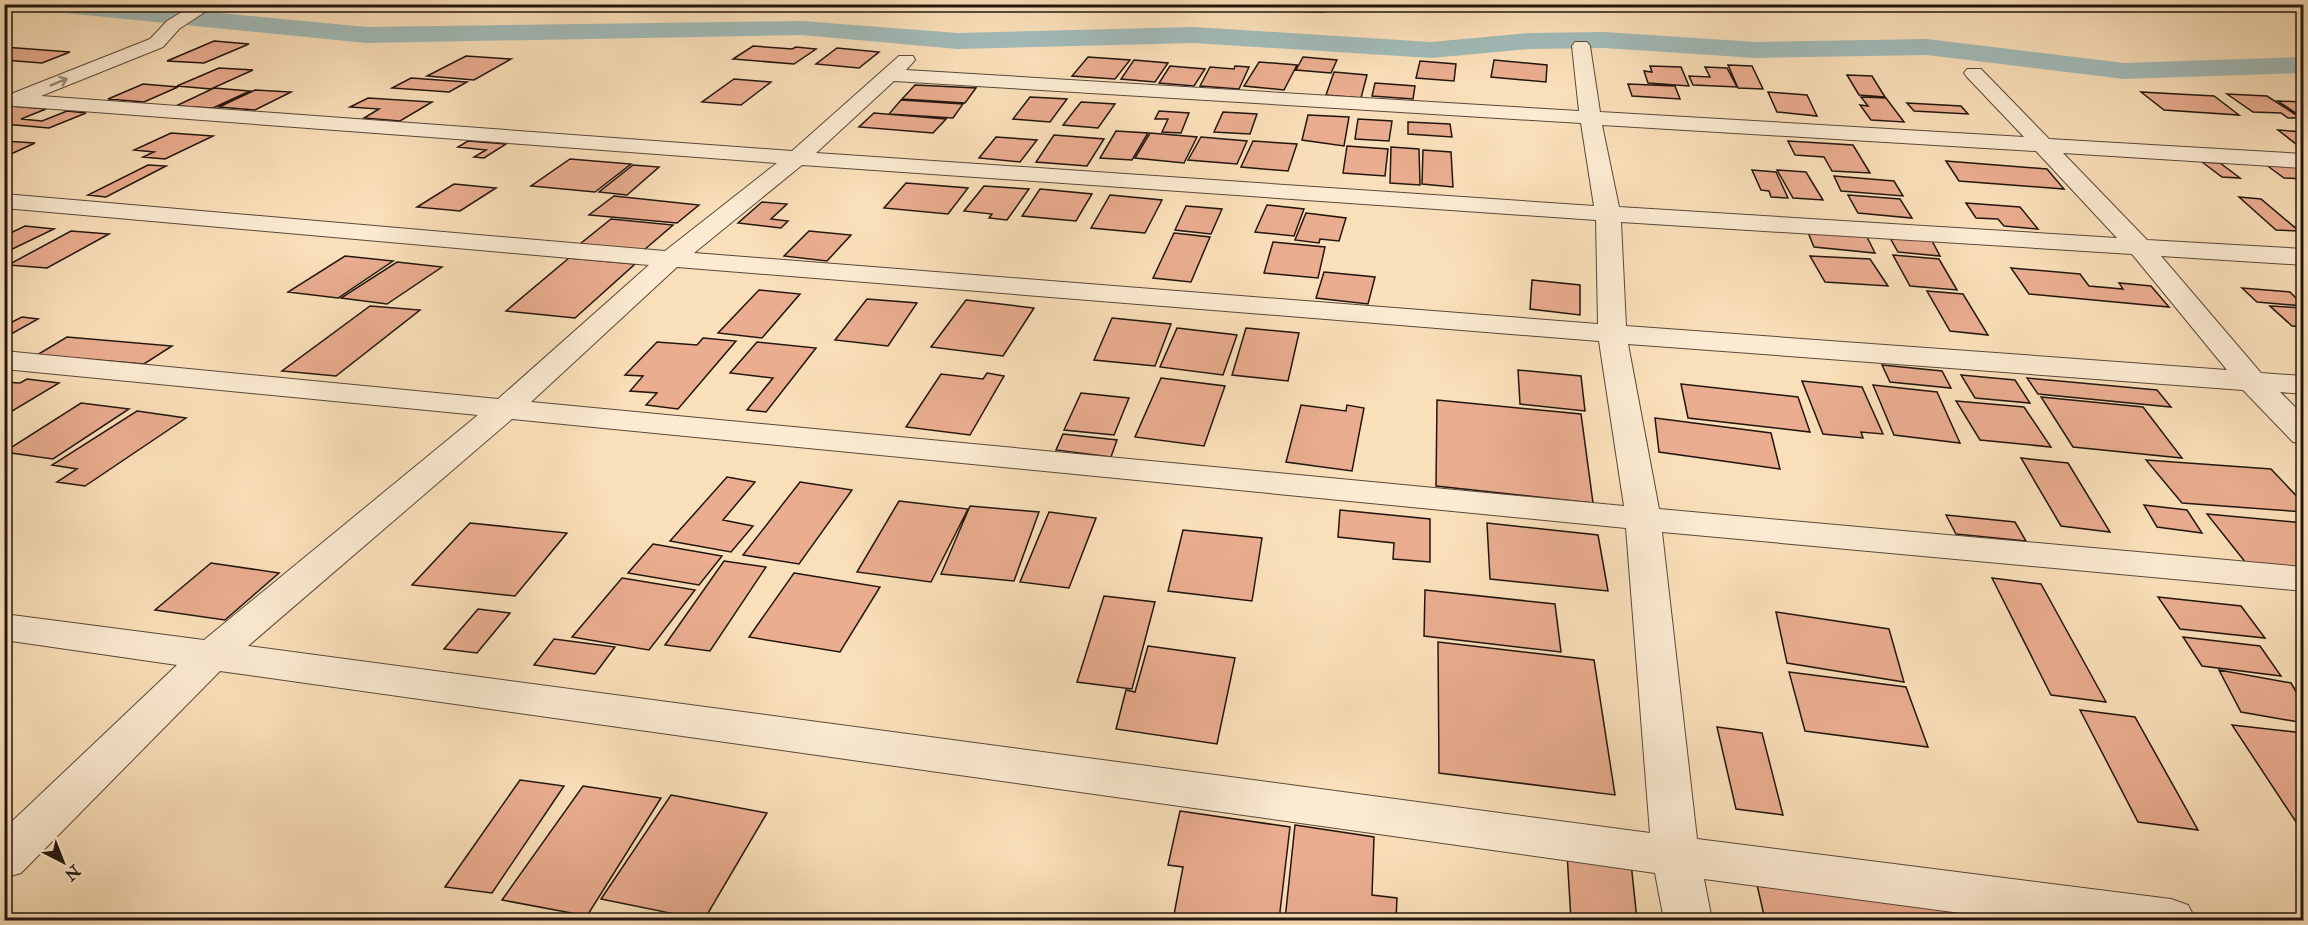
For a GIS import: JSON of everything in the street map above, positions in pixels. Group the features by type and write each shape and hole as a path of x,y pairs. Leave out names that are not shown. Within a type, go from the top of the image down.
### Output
{"street":[{"path":"8,97 157,42 170,26 209,4"},
{"path":"1581,46 1590,117 1608,214 1612,334 1643,519 1675,856 1688,921"},
{"path":"4,859 212,656 506,408 671,259 797,158 901,65 1590,117 2304,161"},
{"path":"1974,73 2139,246 2251,380 2304,435"},
{"path":"8,97 797,158 1608,214 2304,257"},
{"path":"4,201 671,259 1612,334 2304,385"},
{"path":"4,360 1643,519 2304,579"},
{"path":"4,627 1675,856 2171,921"}],"building":[{"path":"1256,4 1324,5 1324,12 1255,10"},
{"path":"214,41 249,44 204,63 167,61"},
{"path":"753,46 816,49 794,64 733,59"},
{"path":"4,47 70,52 42,63 4,60"},
{"path":"837,48 879,52 859,68 816,64"},
{"path":"466,56 511,59 474,80 427,76"},
{"path":"1088,57 1130,60 1115,79 1072,76"},
{"path":"1303,57 1337,60 1331,73 1296,70"},
{"path":"1134,60 1168,63 1155,82 1121,79"},
{"path":"1494,60 1547,65 1546,82 1491,77"},
{"path":"1420,61 1456,64 1454,81 1416,78"},
{"path":"1259,62 1297,65 1284,90 1244,86"},
{"path":"1728,65 1752,66 1763,89 1738,88"},
{"path":"1170,66 1205,69 1194,86 1159,83"},
{"path":"1235,66 1249,67 1239,89 1200,86 1210,67 1234,69"},
{"path":"1650,66 1681,67 1689,86 1648,83 1644,71 1652,72"},
{"path":"1705,67 1727,68 1737,87 1693,85 1689,76 1710,77"},
{"path":"219,68 253,70 211,89 177,86"},
{"path":"1334,72 1367,75 1361,98 1326,95"},
{"path":"1847,75 1872,76 1885,97 1859,95"},
{"path":"411,78 467,82 449,92 392,88"},
{"path":"734,79 771,82 741,105 702,102"},
{"path":"1375,83 1415,86 1413,99 1372,96"},
{"path":"143,84 178,87 144,102 108,99"},
{"path":"1628,84 1675,86 1680,99 1632,96"},
{"path":"915,85 976,88 965,103 902,99"},
{"path":"214,88 250,91 213,108 176,106"},
{"path":"255,90 291,92 255,110 219,107"},
{"path":"1768,92 1807,95 1817,116 1777,112"},
{"path":"2141,92 2214,96 2239,115 2164,110"},
{"path":"2227,94 2267,96 2301,118 2288,118 2281,113 2253,112"},
{"path":"1030,97 1067,99 1050,122 1013,119"},
{"path":"1861,97 1886,98 1904,122 1871,120 1860,105 1868,106"},
{"path":"368,98 432,102 400,121 364,118 379,109 350,107"},
{"path":"901,100 963,104 953,118 889,114"},
{"path":"2278,101 2304,102 2304,118 2303,118"},
{"path":"1081,102 1115,104 1098,128 1063,125"},
{"path":"1907,103 1961,106 1968,114 1914,111"},
{"path":"12,106 46,109 21,119 42,121 67,111 86,113 49,128 4,124 4,109"},
{"path":"1159,111 1189,113 1181,133 1162,132 1168,119 1155,119"},
{"path":"1223,112 1257,114 1250,134 1214,132"},
{"path":"874,113 946,119 933,133 859,127"},
{"path":"1308,115 1349,117 1344,146 1302,140"},
{"path":"1358,119 1392,121 1389,141 1355,139"},
{"path":"1408,122 1450,124 1452,137 1408,134"},
{"path":"2278,130 2303,132 2304,148 2301,148"},
{"path":"1116,131 1148,133 1132,160 1100,158"},
{"path":"171,133 213,136 165,159 143,157 154,152 134,150"},
{"path":"1150,133 1197,137 1184,163 1135,158"},
{"path":"1054,135 1104,139 1087,166 1036,162"},
{"path":"996,137 1037,140 1020,162 979,158"},
{"path":"1201,137 1247,141 1237,164 1188,160"},
{"path":"4,141 35,143 11,154 4,154"},
{"path":"468,141 506,144 484,158 474,157 486,150 458,147"},
{"path":"1253,141 1297,144 1288,171 1241,167"},
{"path":"1788,141 1853,145 1870,173 1832,171 1824,157 1795,155"},
{"path":"1347,146 1388,149 1385,176 1343,173"},
{"path":"1391,147 1419,149 1420,185 1390,183"},
{"path":"1423,150 1451,152 1453,187 1422,184"},
{"path":"570,159 631,164 595,192 531,186"},
{"path":"1946,161 2047,169 2064,189 1959,181"},
{"path":"2202,162 2220,163 2240,178 2222,177"},
{"path":"2265,164 2304,166 2304,179 2284,178"},
{"path":"148,165 166,166 106,197 88,195"},
{"path":"633,165 659,167 627,195 599,192"},
{"path":"1752,170 1776,172 1788,198 1771,197 1769,191 1761,190"},
{"path":"1777,170 1806,172 1823,200 1793,198"},
{"path":"1834,176 1894,181 1903,196 1841,191"},
{"path":"906,183 968,188 948,214 884,208"},
{"path":"454,184 496,188 460,211 417,207"},
{"path":"984,186 1029,189 1007,220 989,218 992,214 964,211"},
{"path":"1040,189 1092,194 1076,221 1022,216"},
{"path":"1110,195 1162,200 1145,233 1091,228"},
{"path":"1848,195 1900,199 1912,218 1858,213"},
{"path":"614,196 699,205 677,223 589,215"},
{"path":"2239,197 2261,199 2299,231 2276,230"},
{"path":"762,202 787,204 771,219 788,221 781,228 738,223"},
{"path":"1966,203 2020,207 2038,229 2004,226 1998,219 1976,218"},
{"path":"1267,205 1304,209 1294,236 1255,232"},
{"path":"1186,206 1222,209 1211,234 1175,230"},
{"path":"1306,213 1346,218 1339,241 1320,239 1319,243 1295,240"},
{"path":"611,219 673,225 644,250 580,244"},
{"path":"25,226 54,229 4,253 4,236"},
{"path":"1807,230 1866,235 1875,253 1814,247"},
{"path":"71,231 109,234 47,268 8,265"},
{"path":"809,231 851,235 827,261 784,256"},
{"path":"1174,233 1210,237 1191,282 1153,278"},
{"path":"1889,236 1931,239 1940,256 1898,252"},
{"path":"1273,242 1325,247 1318,278 1264,273"},
{"path":"1893,255 1939,259 1957,290 1910,286"},
{"path":"345,256 393,261 338,298 288,292"},
{"path":"1810,256 1870,259 1888,286 1825,282"},
{"path":"569,258 635,264 575,318 506,311"},
{"path":"397,262 442,267 387,304 341,298"},
{"path":"2011,268 2080,274 2089,286 2123,289 2119,283 2151,286 2169,307 2029,294"},
{"path":"1324,272 1375,277 1368,304 1316,298"},
{"path":"1532,280 1580,285 1580,315 1530,309"},
{"path":"2242,288 2290,292 2304,306 2257,302"},
{"path":"759,290 800,294 762,338 718,333"},
{"path":"1927,291 1963,294 1988,335 1950,331"},
{"path":"867,299 917,303 888,346 835,340"},
{"path":"966,300 1034,308 1003,356 931,347"},
{"path":"370,306 420,310 336,376 282,371"},
{"path":"2270,306 2304,308 2304,327 2292,326"},
{"path":"22,317 38,319 4,338 4,326"},
{"path":"1112,318 1171,324 1155,366 1094,360"},
{"path":"1177,328 1237,335 1223,375 1160,367"},
{"path":"1246,328 1299,333 1288,381 1232,375"},
{"path":"67,337 172,346 144,364 37,355"},
{"path":"703,338 736,341 678,409 646,405 657,393 630,391 643,376 625,375 657,342 697,345"},
{"path":"757,342 816,348 766,412 747,410 773,378 730,373"},
{"path":"1882,365 1942,371 1951,388 1890,382"},
{"path":"1518,370 1581,376 1585,411 1520,404"},
{"path":"987,373 1004,376 970,435 906,427 941,374 983,379"},
{"path":"1961,375 2015,380 2030,403 1975,398"},
{"path":"1161,378 1225,386 1204,446 1135,437"},
{"path":"2027,378 2157,390 2171,407 2038,394"},
{"path":"27,379 59,383 4,416 4,382 20,383"},
{"path":"1802,381 1862,387 1883,434 1861,432 1863,438 1823,434"},
{"path":"1681,384 1798,397 1810,432 1688,418"},
{"path":"1873,385 1937,392 1960,443 1894,435"},
{"path":"1081,393 1129,398 1114,435 1064,430"},
{"path":"2041,397 2143,407 2182,458 2073,447"},
{"path":"1437,400 1581,414 1593,503 1436,486"},
{"path":"1956,401 2024,407 2051,447 1980,440"},
{"path":"81,403 129,409 53,459 4,452"},
{"path":"1301,405 1346,411 1347,405 1364,408 1352,471 1286,462"},
{"path":"137,411 186,418 85,486 57,482 77,469 52,465"},
{"path":"1655,418 1771,433 1780,469 1659,452"},
{"path":"1063,434 1117,440 1111,457 1056,450"},
{"path":"2021,458 2068,463 2110,532 2061,526"},
{"path":"2146,460 2271,469 2304,504 2304,512 2182,503"},
{"path":"727,477 755,482 723,520 753,526 731,552 670,541"},
{"path":"800,482 852,490 799,564 743,555"},
{"path":"899,501 968,509 931,582 857,572"},
{"path":"2144,505 2187,510 2202,533 2157,527"},
{"path":"970,506 1039,512 1014,581 941,574"},
{"path":"1340,510 1430,519 1430,562 1393,559 1394,543 1338,537"},
{"path":"1049,512 1096,518 1069,588 1020,582"},
{"path":"2207,514 2304,523 2304,569 2246,563"},
{"path":"1946,515 2015,522 2026,541 1956,534"},
{"path":"470,523 567,533 515,596 412,585"},
{"path":"1487,523 1598,535 1608,591 1490,579"},
{"path":"1183,530 1262,538 1252,601 1168,591"},
{"path":"653,544 722,556 699,585 628,573"},
{"path":"724,561 766,567 710,651 665,645"},
{"path":"211,563 279,573 225,620 155,610"},
{"path":"794,573 880,587 840,652 749,637"},
{"path":"622,578 695,590 649,650 572,637"},
{"path":"1992,578 2041,584 2106,702 2051,695"},
{"path":"1425,590 1555,604 1561,652 1424,636"},
{"path":"1104,596 1155,602 1132,689 1077,682"},
{"path":"2158,597 2241,606 2265,638 2180,629"},
{"path":"478,609 510,613 477,653 444,649"},
{"path":"1776,612 1889,629 1904,682 1787,663"},
{"path":"2183,637 2260,646 2281,676 2202,666"},
{"path":"554,639 615,647 595,674 534,665"},
{"path":"1438,642 1594,660 1615,795 1439,773"},
{"path":"1148,646 1235,658 1217,744 1116,729 1126,690 1135,692"},
{"path":"2219,670 2291,683 2304,705 2304,723 2241,712"},
{"path":"1789,672 1906,687 1928,747 1805,731"},
{"path":"2080,710 2135,717 2198,830 2138,822"},
{"path":"2232,725 2304,733 2304,834"},
{"path":"1717,727 1762,733 1783,815 1736,809"},
{"path":"520,780 564,786 492,893 445,887"},
{"path":"583,786 661,798 587,916 502,900"},
{"path":"671,795 767,813 704,920 601,899"},
{"path":"1180,811 1290,827 1279,920 1173,920 1183,867 1168,865"},
{"path":"1295,825 1374,837 1372,895 1397,898 1396,920 1285,920"},
{"path":"1567,853 1631,863 1637,920 1571,920"},
{"path":"1755,876 1958,906 1963,920 1765,920"}],"waterway":[{"path":"45,4 366,35 802,28 958,41 1193,35 1431,50 1530,41 1604,40 1756,50 1927,47 2124,71 2304,65"}]}
